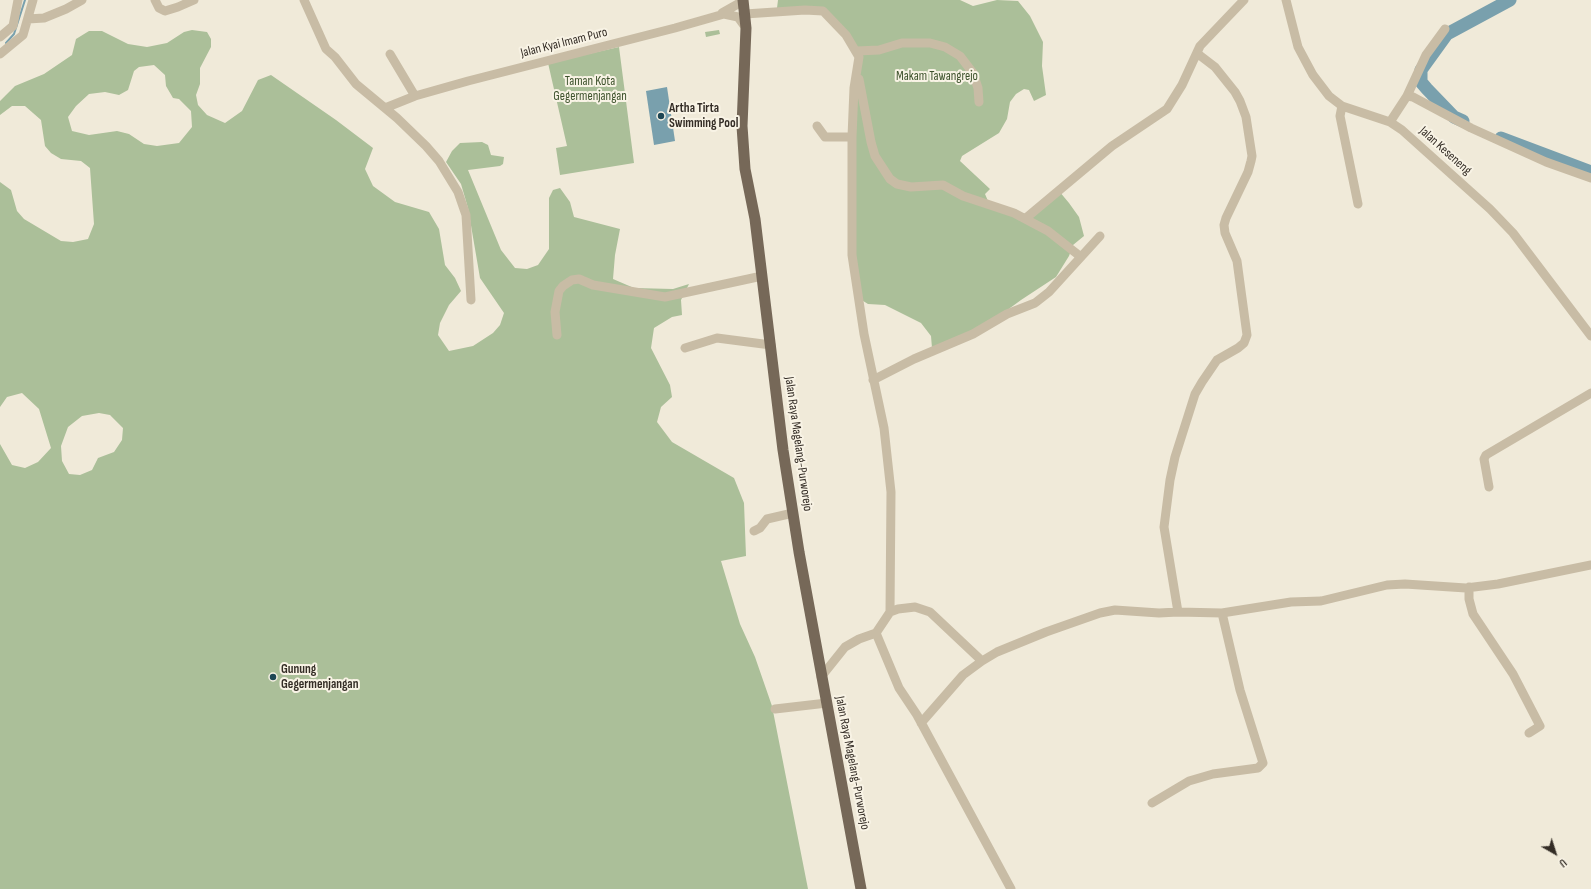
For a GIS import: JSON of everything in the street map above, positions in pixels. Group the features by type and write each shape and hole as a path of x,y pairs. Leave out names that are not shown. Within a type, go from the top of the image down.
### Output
{"main road":[{"name":"Jalan Raya Magelang-Purworejo","path":"743,1 746,28 743,152 755,219 783,450 793,513 821,677 861,889"}],"street":[{"path":"0,37 13,26 18,0"},
{"path":"0,54 22,35 33,0"},
{"path":"28,19 44,18 66,9 82,0"},
{"path":"155,0 159,8 165,11 194,0"},
{"path":"304,0 326,49 335,57 356,84 385,108 426,146 439,161 458,192 466,215 471,300"},
{"path":"1026,218 1112,146 1167,109 1175,98 1198,54 1200,46 1244,0"},
{"name":"Jalan Keseneng","path":"1286,0 1298,47 1308,66 1329,96 1342,106 1390,122 1416,142 1503,222 1591,336"},
{"path":"717,16 743,1"},
{"path":"745,14 805,10 823,11 846,35 857,51 860,60 854,88 852,137 853,262 864,334 884,428 890,478 890,612 876,633 859,639 845,648 821,677"},
{"name":"Jalan Kyai Imam Puro","path":"385,108 414,96 717,16 728,14 734,15 742,20 746,28"},
{"path":"1390,122 1407,96 1426,55 1445,29"},
{"path":"857,51 879,50 902,44 930,43 945,47 960,56 973,73 978,88 979,102"},
{"path":"390,54 414,96"},
{"path":"1178,612 1164,527 1170,480 1175,457 1193,401 1202,382 1217,360 1238,348 1244,342 1247,335 1237,261 1225,233 1224,225 1252,161 1248,128 1240,101 1235,92 1215,68 1198,54"},
{"path":"858,73 875,156 890,179 897,184 911,187 943,185 964,196 1026,218 1048,231 1081,257"},
{"path":"1407,96 1413,97 1471,128 1546,162 1591,178"},
{"path":"1342,106 1340,116 1358,204"},
{"path":"817,126 825,137 852,137"},
{"path":"874,380 914,360 973,334 1007,314 1035,303 1049,292 1100,236"},
{"path":"557,335 555,312 559,291 563,286 572,280 579,279 593,285 665,297 762,276"},
{"path":"684,348 717,338 771,345"},
{"path":"1489,487 1484,459 1486,455 1591,393"},
{"path":"754,531 760,528 767,519 793,513"},
{"path":"921,723 963,675 982,661 997,652 1100,612 1115,610 1159,613 1222,613 1292,602 1320,601 1387,585 1470,587 1498,584 1591,565"},
{"path":"1470,587 1470,608 1473,614 1513,674 1540,726 1529,733"},
{"path":"890,612 898,609 915,607 930,612 982,661"},
{"path":"1152,803 1190,781 1213,774 1258,768 1263,763 1240,690 1222,613"},
{"path":"876,633 899,688 921,723 1011,889"},
{"path":"775,709 827,703"}],"green space":[{"name":"Makam Tawangrejo","path":"778,0 960,0 973,6 997,0 1018,1 1030,16 1043,42 1042,66 1046,95 1034,101 1029,90 1024,89 1016,94 1010,102 1007,119 999,133 962,156 960,161 990,189 985,194 988,201 1018,213 1028,214 1059,191 1069,203 1079,217 1084,236 1073,245 1069,256 1056,277 1021,300 976,333 932,348 931,336 921,323 885,305 868,304 860,299 856,267 855,50 821,8 777,8"},
{"path":"192,30 207,32 211,39 211,47 200,68 200,84 196,95 198,105 207,115 225,123 242,111 258,80 271,75 336,120 373,148 365,169 373,186 395,202 429,212 439,229 445,265 455,278 461,291 449,305 440,323 438,335 449,351 473,346 493,333 500,325 504,313 480,278 468,208 461,184 446,162 452,151 460,143 482,142 488,145 491,155 504,157 503,164 500,166 468,170 501,250 515,268 527,269 538,265 549,249 549,198 553,190 560,188 570,202 574,217 620,229 615,255 613,279 634,288 673,289 689,284 681,300 682,315 672,317 654,328 651,348 670,385 672,397 661,407 657,422 672,442 734,478 744,503 746,556 721,561 740,624 755,657 772,706 808,889 0,889 0,444 12,465 25,468 38,462 51,448 39,409 22,393 7,397 0,407 0,182 11,190 17,211 24,219 61,241 73,242 88,239 94,224 90,168 81,161 61,159 51,153 45,146 41,120 25,106 12,106 0,115 0,101 15,86 44,74 72,55 76,39 89,31 102,31 128,44 147,47 167,43 184,32","holes":["154,65 165,75 166,86 173,98 179,99 191,111 192,127 179,143 157,146 144,144 129,134 117,131 89,135 72,131 68,117 76,106 89,94 105,92 119,95 128,90 134,71 139,67","99,413 110,415 123,428 122,440 114,452 98,458 92,470 80,475 69,474 62,461 61,446 68,427 82,416"]},
{"path":"719,30 720,34 706,37 705,32"},
{"name":"Taman Kota Gegermenjangan","path":"619,47 634,163 560,175 556,148 567,146 548,63"}],"water":[{"name":"Artha Tirta Swimming Pool","path":"667,87 675,141 654,145 646,91"}],"waterway":[{"path":"6,43 14,34 25,0"},
{"path":"1463,121 1454,117 1421,82 1421,70 1447,34 1510,0"},
{"path":"1501,138 1591,172"}],"place":[{"name":"Artha Tirta Swimming Pool","path":"661,116"},
{"name":"Gunung Gegermenjangan","path":"273,677"}]}
